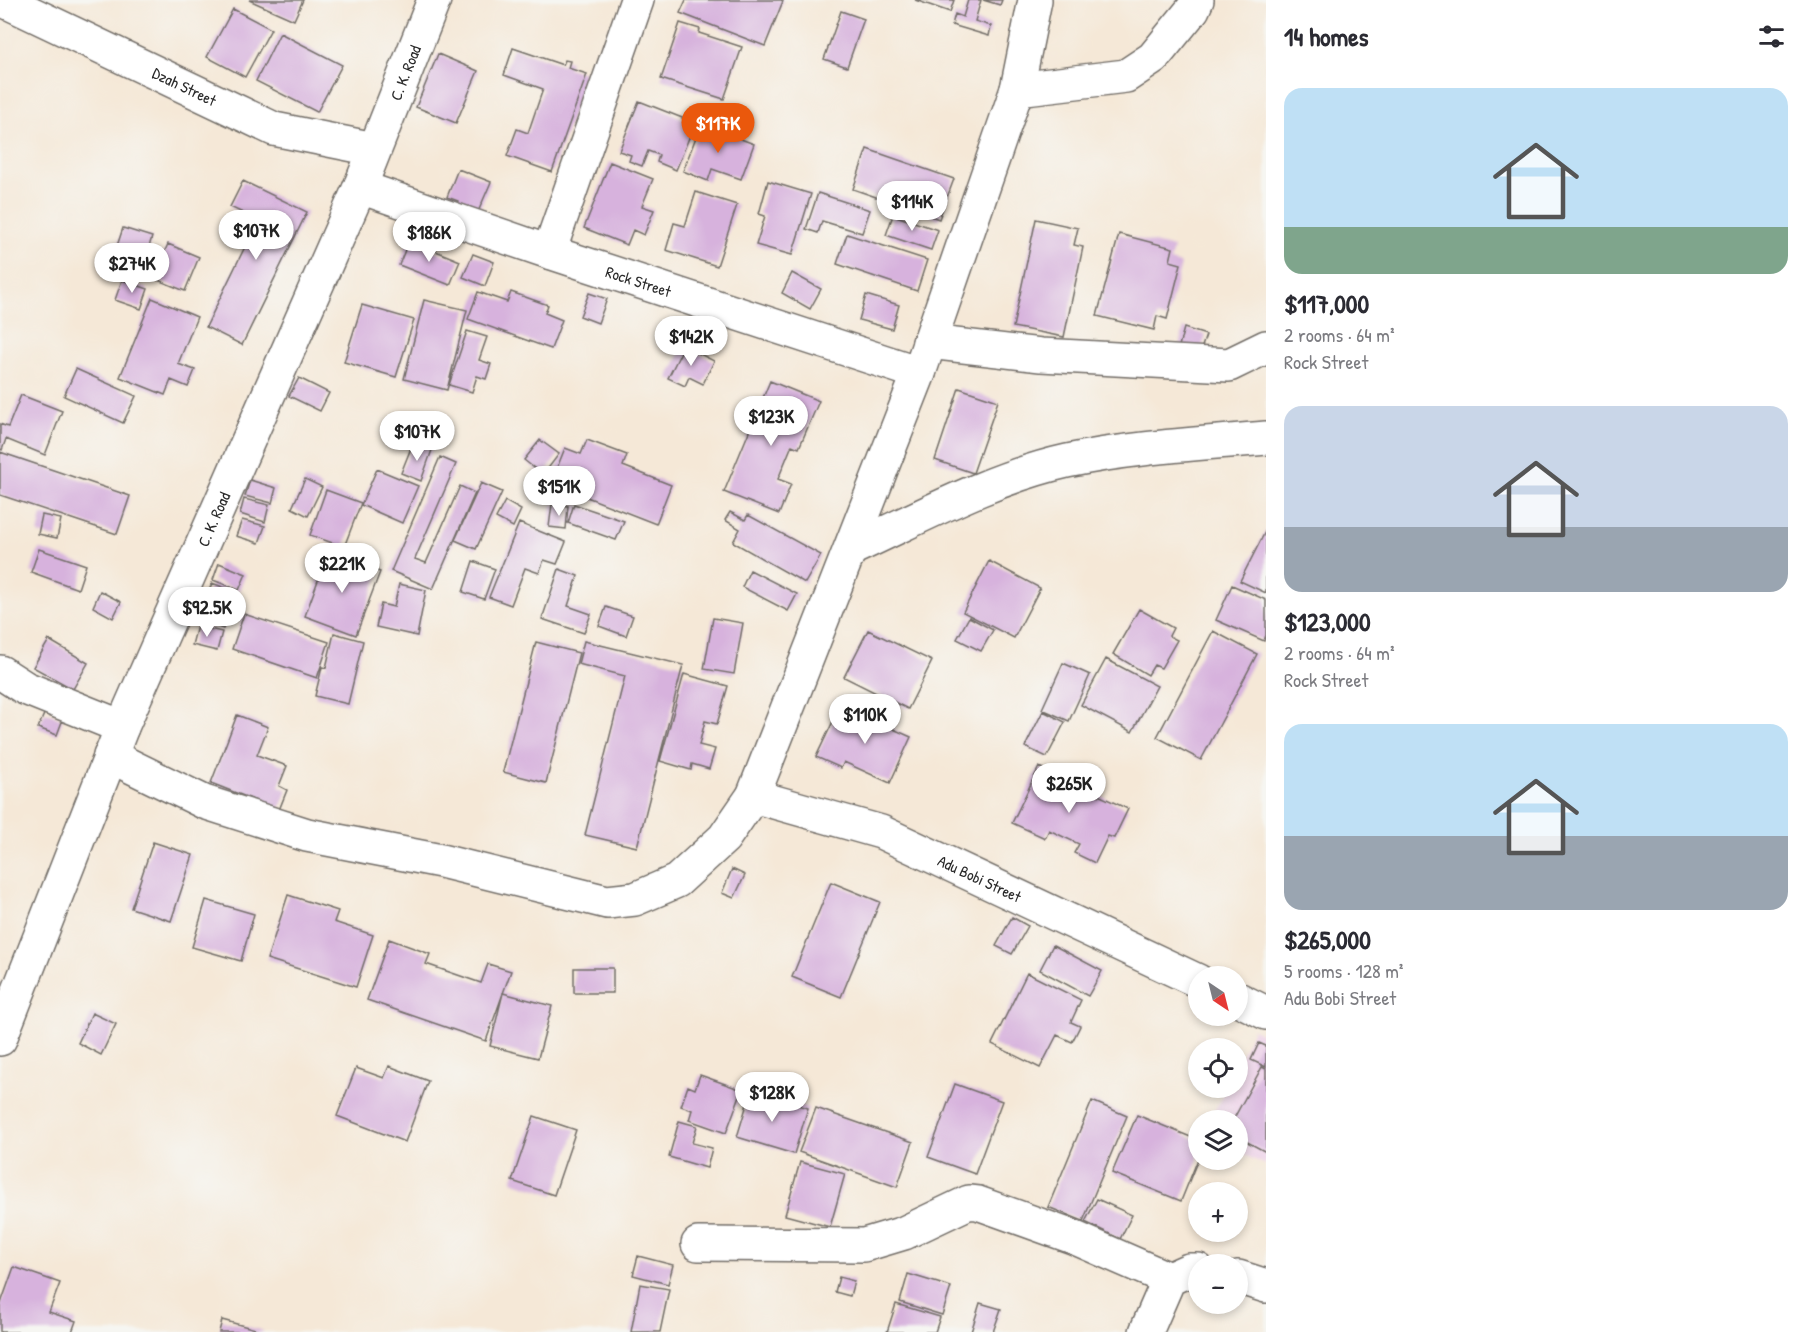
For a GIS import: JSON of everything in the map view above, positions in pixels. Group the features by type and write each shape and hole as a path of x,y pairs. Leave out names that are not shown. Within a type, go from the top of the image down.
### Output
{"street":[{"name":"Dzah Street","path":"3,0 274,129 374,149"},
{"name":"C. K. Road","path":"0,1039 116,741 360,187 434,0"},
{"path":"549,252 637,0"},
{"path":"0,672 116,741 204,802 307,835 441,861 607,902 635,899 677,881 724,838 753,796 930,342 1017,89 1035,0"},
{"path":"1017,89 1126,76 1153,58 1193,9 1197,0"},
{"name":"Rock Street","path":"360,187 549,252 919,373"},
{"path":"930,342 1041,355 1229,365 1266,347"},
{"path":"851,549 981,489 1066,462 1138,450 1266,438"},
{"name":"Adu Bobi Street","path":"753,796 881,832 1188,976"},
{"path":"1248,1004 1266,1013"},
{"path":"698,1244 864,1245 904,1233 969,1202 978,1203 1184,1274 1146,1332"},
{"path":"1248,1280 1266,1286"}],"shaded area":[{"path":"1253,1029 1266,1036 1266,1165 1248,1157 1248,1110 1215,1110 1221,1098 1248,1098 1248,1040"}],"building":[{"path":"249,0 303,0 294,20"},
{"path":"686,0 783,1 765,46 680,13"},
{"path":"915,0 954,0 950,12"},
{"path":"968,0 981,0 975,21 991,26 989,36 952,25 955,14 963,17"},
{"path":"983,0 1002,0 1000,5"},
{"path":"233,9 271,29 245,77 207,57"},
{"path":"841,11 864,19 847,67 824,59"},
{"path":"680,23 700,29 699,33 742,47 724,99 661,79"},
{"path":"280,33 342,65 317,112 256,81"},
{"path":"513,48 563,65 565,60 570,61 568,68 587,74 552,172 507,156 517,129 528,133 543,89 504,75"},
{"path":"438,54 478,71 456,123 416,107"},
{"path":"639,101 695,123 676,170 657,162 659,155 648,151 642,166 629,161 631,155 619,151"},
{"path":"701,124 754,144 741,179 712,169 708,181 683,171"},
{"path":"867,149 954,179 939,219 853,189"},
{"path":"610,162 653,179 642,206 654,210 644,235 633,230 627,245 584,228"},
{"path":"458,169 491,182 478,212 455,210 458,201 447,197"},
{"path":"243,181 307,212 242,345 206,327 258,220 230,207"},
{"path":"768,181 811,194 792,255 756,245 765,216 759,214"},
{"path":"696,192 737,205 717,266 666,250 674,223 685,226"},
{"path":"818,193 870,210 862,233 822,221 818,233 806,229"},
{"path":"893,215 938,230 931,250 886,235"},
{"path":"1036,219 1078,228 1074,245 1083,247 1064,337 1013,327"},
{"path":"123,228 152,237 141,273 111,264"},
{"path":"847,234 927,260 917,291 837,264"},
{"path":"1119,234 1173,248 1170,261 1181,264 1167,319 1157,316 1154,330 1097,316"},
{"path":"409,240 460,261 450,285 399,265"},
{"path":"168,244 199,257 185,291 153,278"},
{"path":"473,254 494,262 485,286 463,277"},
{"path":"792,273 821,289 810,309 782,293"},
{"path":"122,280 148,289 141,309 115,300"},
{"path":"478,292 507,302 511,292 548,305 545,313 562,320 551,349 468,319"},
{"path":"589,293 607,299 598,323 580,316"},
{"path":"866,295 899,305 892,329 859,320"},
{"path":"152,298 197,317 178,364 195,370 188,387 171,380 165,395 120,377"},
{"path":"424,300 467,310 447,390 404,379"},
{"path":"362,305 414,320 396,377 344,362"},
{"path":"1184,328 1206,335 1198,358 1177,353"},
{"path":"467,331 487,337 479,360 491,364 486,379 477,376 472,392 449,385"},
{"path":"684,346 714,361 703,384 689,377 685,386 668,378"},
{"path":"76,369 136,396 123,423 64,396"},
{"path":"299,378 329,393 320,411 289,396"},
{"path":"770,381 819,401 799,448 792,445 778,479 791,484 779,514 724,492"},
{"path":"959,388 998,401 973,473 935,460"},
{"path":"21,395 62,411 45,455 6,439 2,450 0,449 0,424 8,427"},
{"path":"540,440 559,454 543,475 524,460"},
{"path":"587,440 627,455 623,466 671,485 656,524 551,483 565,448 581,454"},
{"path":"413,443 432,450 421,481 401,473"},
{"path":"0,452 130,496 117,534 0,495"},
{"path":"440,457 456,464 415,559 426,563 460,486 475,493 433,589 391,571"},
{"path":"377,469 418,486 402,523 361,505"},
{"path":"305,479 322,487 308,516 292,508"},
{"path":"250,480 276,488 272,503 245,496"},
{"path":"481,483 502,492 476,549 455,540"},
{"path":"326,490 361,503 344,547 310,535"},
{"path":"244,499 269,505 265,522 240,514"},
{"path":"505,501 521,510 513,527 496,518"},
{"path":"552,504 568,506 566,529 549,527"},
{"path":"574,504 624,521 616,540 568,523"},
{"path":"730,512 745,520 748,515 821,555 805,583 733,542 740,529 725,520"},
{"path":"42,515 61,519 57,538 38,534"},
{"path":"242,520 265,526 259,543 236,536"},
{"path":"519,523 566,542 557,564 544,560 539,573 525,568 511,605 489,597"},
{"path":"1266,530 1266,593 1240,581"},
{"path":"39,549 86,565 78,589 31,572"},
{"path":"328,553 380,572 356,635 305,616"},
{"path":"473,561 495,569 484,599 463,592"},
{"path":"989,561 1040,588 1014,638 963,612"},
{"path":"219,563 246,574 239,590 213,580"},
{"path":"559,569 578,576 568,606 591,614 584,633 542,619"},
{"path":"750,570 797,594 788,611 742,587"},
{"path":"212,583 236,592 229,610 205,601"},
{"path":"399,584 426,590 417,636 376,627 381,604 394,607"},
{"path":"1232,585 1266,600 1264,641 1216,620"},
{"path":"100,591 121,602 113,618 93,607"},
{"path":"204,604 229,614 223,629 198,619"},
{"path":"606,607 633,616 626,636 599,626"},
{"path":"1139,609 1173,628 1169,636 1177,640 1161,668 1154,665 1148,675 1113,654"},
{"path":"244,614 329,642 317,678 232,649"},
{"path":"969,617 993,630 981,651 957,639"},
{"path":"713,618 743,623 734,674 704,669"},
{"path":"197,626 222,632 217,651 192,645"},
{"path":"868,630 932,661 908,709 844,677"},
{"path":"1213,631 1257,654 1201,760 1157,737"},
{"path":"334,633 363,641 348,704 315,696 322,667 326,668"},
{"path":"49,640 88,663 73,689 33,667"},
{"path":"584,641 683,665 637,847 585,835 625,676 578,664"},
{"path":"536,642 579,653 546,783 503,772"},
{"path":"1106,659 1157,686 1132,732 1081,705"},
{"path":"1063,663 1090,675 1069,721 1042,709"},
{"path":"684,674 728,686 717,724 705,721 699,745 715,749 709,769 692,764 691,770 660,761"},
{"path":"839,709 865,721 870,711 896,723 893,729 911,737 890,783 844,762 841,768 816,757"},
{"path":"1043,711 1065,722 1047,757 1025,747"},
{"path":"45,712 63,719 57,735 38,728"},
{"path":"237,715 268,727 257,755 287,766 279,786 287,790 279,810 211,783"},
{"path":"1039,767 1128,809 1114,838 1108,836 1095,863 1074,853 1079,844 1049,830 1045,838 1012,823"},
{"path":"153,842 193,855 171,921 131,908"},
{"path":"732,869 745,875 734,898 722,893"},
{"path":"831,882 880,902 841,997 792,977"},
{"path":"288,895 338,911 334,922 373,935 356,987 267,959"},
{"path":"206,900 254,914 241,961 192,947"},
{"path":"1012,917 1028,926 1012,954 996,946"},
{"path":"389,939 430,954 426,964 481,983 488,964 511,971 486,1041 367,1000"},
{"path":"1053,945 1102,971 1088,996 1040,970"},
{"path":"574,968 613,968 613,993 574,993"},
{"path":"1027,973 1081,1000 1071,1022 1080,1026 1072,1042 1057,1035 1040,1068 992,1044"},
{"path":"503,993 552,1006 538,1058 490,1046"},
{"path":"92,1013 116,1024 101,1055 78,1043"},
{"path":"1259,1043 1266,1046 1266,1067 1251,1060"},
{"path":"389,1066 428,1081 405,1142 337,1116 356,1068 384,1078"},
{"path":"1262,1067 1266,1069 1266,1152 1248,1142 1248,1110 1238,1110 1245,1098 1248,1098 1248,1093"},
{"path":"700,1075 742,1090 726,1133 689,1120 692,1110 681,1106 688,1086 695,1089"},
{"path":"955,1084 1002,1101 975,1174 928,1157"},
{"path":"751,1091 808,1108 794,1154 737,1137"},
{"path":"1092,1101 1127,1116 1083,1221 1048,1207"},
{"path":"816,1108 913,1142 897,1187 799,1152"},
{"path":"1137,1115 1188,1136 1188,1170 1194,1170 1181,1201 1112,1173"},
{"path":"534,1116 576,1130 554,1195 512,1181"},
{"path":"679,1121 697,1126 692,1143 712,1148 707,1168 669,1157"},
{"path":"800,1162 845,1174 830,1227 785,1215"},
{"path":"1097,1199 1132,1215 1120,1239 1085,1222"},
{"path":"638,1256 673,1265 668,1284 633,1275"},
{"path":"14,1267 60,1283 49,1312 76,1321 72,1332 0,1332 0,1306"},
{"path":"908,1274 951,1287 942,1315 900,1302"},
{"path":"839,1277 854,1281 850,1296 835,1292"},
{"path":"640,1284 669,1289 660,1332 631,1332"},
{"path":"980,1303 1001,1309 993,1332 971,1332"},
{"path":"896,1304 940,1317 935,1332 887,1332"},
{"path":"222,1320 263,1331 263,1332 219,1332"}]}
